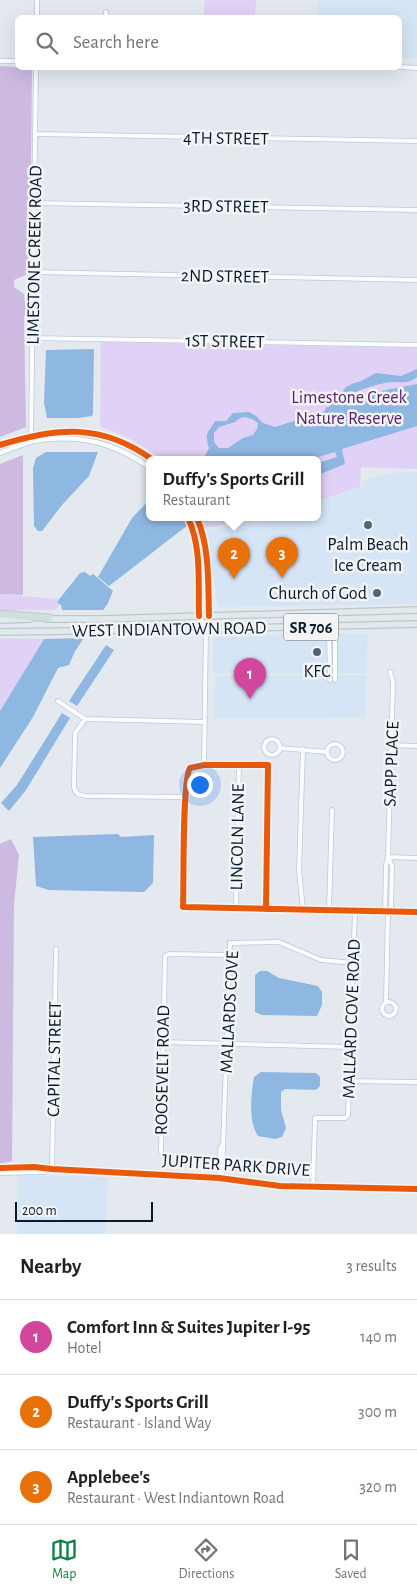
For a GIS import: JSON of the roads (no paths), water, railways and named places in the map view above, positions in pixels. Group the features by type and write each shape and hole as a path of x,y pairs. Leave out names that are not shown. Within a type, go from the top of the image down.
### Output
{"highway":[{"path":"0,614 49,618"}],"main road":[{"name":"WEST INDIANTOWN ROAD","path":"49,618 102,619 417,610"},
{"name":"SR 706","path":"0,620 49,618"},
{"name":"WEST INDIANTOWN ROAD","path":"0,632 417,624"}],"street":[{"path":"37,0 37,15"},
{"path":"0,61 15,61"},
{"path":"402,67 417,68"},
{"name":"LIMESTONE CREEK ROAD","path":"31,442 36,70"},
{"name":"4TH STREET","path":"36,134 417,141"},
{"name":"3RD STREET","path":"35,203 417,210"},
{"name":"2ND STREET","path":"33,272 417,280"},
{"name":"1ST STREET","path":"32,338 417,345"},
{"path":"0,445 31,435 74,431 100,435 121,442 148,456"},
{"path":"0,453 31,442 57,438 86,439 111,446 146,465"},
{"path":"189,521 197,557 199,616 206,629"},
{"path":"198,521 206,556 209,616 206,629 204,765"},
{"path":"330,680 329,642 332,627"},
{"path":"332,627 336,680"},
{"name":"SAPP PLACE","path":"386,1002 388,911 392,866 388,857 393,682 390,672"},
{"path":"58,701 85,719 205,722"},
{"path":"85,719 75,733 75,792 86,796 186,797"},
{"path":"269,739 275,739 279,742 280,748 276,754 271,755 266,752 264,745 269,739"},
{"path":"331,745 336,745 341,747 343,752 340,759 335,760 330,759 327,752 331,745"},
{"path":"391,745 417,746"},
{"path":"280,748 327,752"},
{"path":"302,750 299,870 303,910"},
{"path":"266,909 268,765 204,765 190,768 186,797 183,907 303,910 417,912"},
{"name":"LINCOLN LANE","path":"236,908 239,765"},
{"path":"329,910 332,810"},
{"path":"388,857 417,858"},
{"name":"MALLARD COVE ROAD","path":"313,1186 315,1118 345,1118 348,1115 355,911"},
{"name":"MALLARDS COVE","path":"221,1178 230,943 279,942 321,960 353,962"},
{"name":"CAPITAL STREET","path":"52,1169 56,949"},
{"name":"ROOSEVELT ROAD","path":"230,955 168,954 165,956 161,1152 168,1159 221,1161 276,1171 313,1171"},
{"path":"163,1042 350,1047"},
{"path":"349,1081 417,1082"},
{"name":"JUPITER PARK DRIVE","path":"0,1168 39,1167 221,1178 280,1186 417,1189"},
{"name":"JUPITER PARK DRIVE","path":"0,1173 44,1172 52,1169"}],"water":[{"path":"94,349 92,416 47,418 44,403 46,350"},
{"path":"417,369 417,377 411,381 388,382 373,386 356,392 338,403 342,405 381,391 417,384 417,426 342,449 345,464 321,474 321,462 337,457 335,452 321,456 205,456 209,448 207,435 215,421 226,421 233,413 249,412 263,423 275,427 325,411 335,395 341,393 346,387 376,373 401,376","holes":["245,417 258,423 253,435 243,438 228,448 219,448 214,442 214,433 219,427"]},
{"path":"46,452 98,452 89,476 62,505 42,531 38,531 34,526 33,468 36,458"},
{"path":"146,503 146,521 193,521 109,586 98,577 132,518"},
{"path":"85,572 90,576 93,574 113,591 108,603 75,651 69,665 58,668 33,717 0,768 0,711 62,610 61,605 57,602 80,573"},
{"path":"106,645 114,650 77,706 69,701"},
{"path":"62,713 70,718 26,790 9,811 1,803 17,785"},
{"path":"118,834 121,837 154,835 153,883 144,892 49,890 36,886 33,837"},
{"path":"260,971 267,971 279,978 318,986 322,992 322,1005 317,1016 262,1015 255,1012 255,975"},
{"path":"261,1072 316,1073 320,1077 320,1086 316,1090 285,1089 281,1092 281,1110 286,1128 282,1137 275,1139 258,1136 253,1123 251,1100 254,1077"}],"place":[{"name":"Palm Beach Ice Cream","path":"368,525"},
{"name":"Applebee's","path":"282,578"},
{"name":"Duffy's Sports Grill","path":"234,579"},
{"name":"Church of God","path":"377,593"},
{"name":"KFC","path":"317,652"},
{"name":"Comfort Inn & Suites Jupiter I-95","path":"250,699"}],"park label":[{"name":"Limestone Creek Nature Reserve","path":"349,407"}]}
